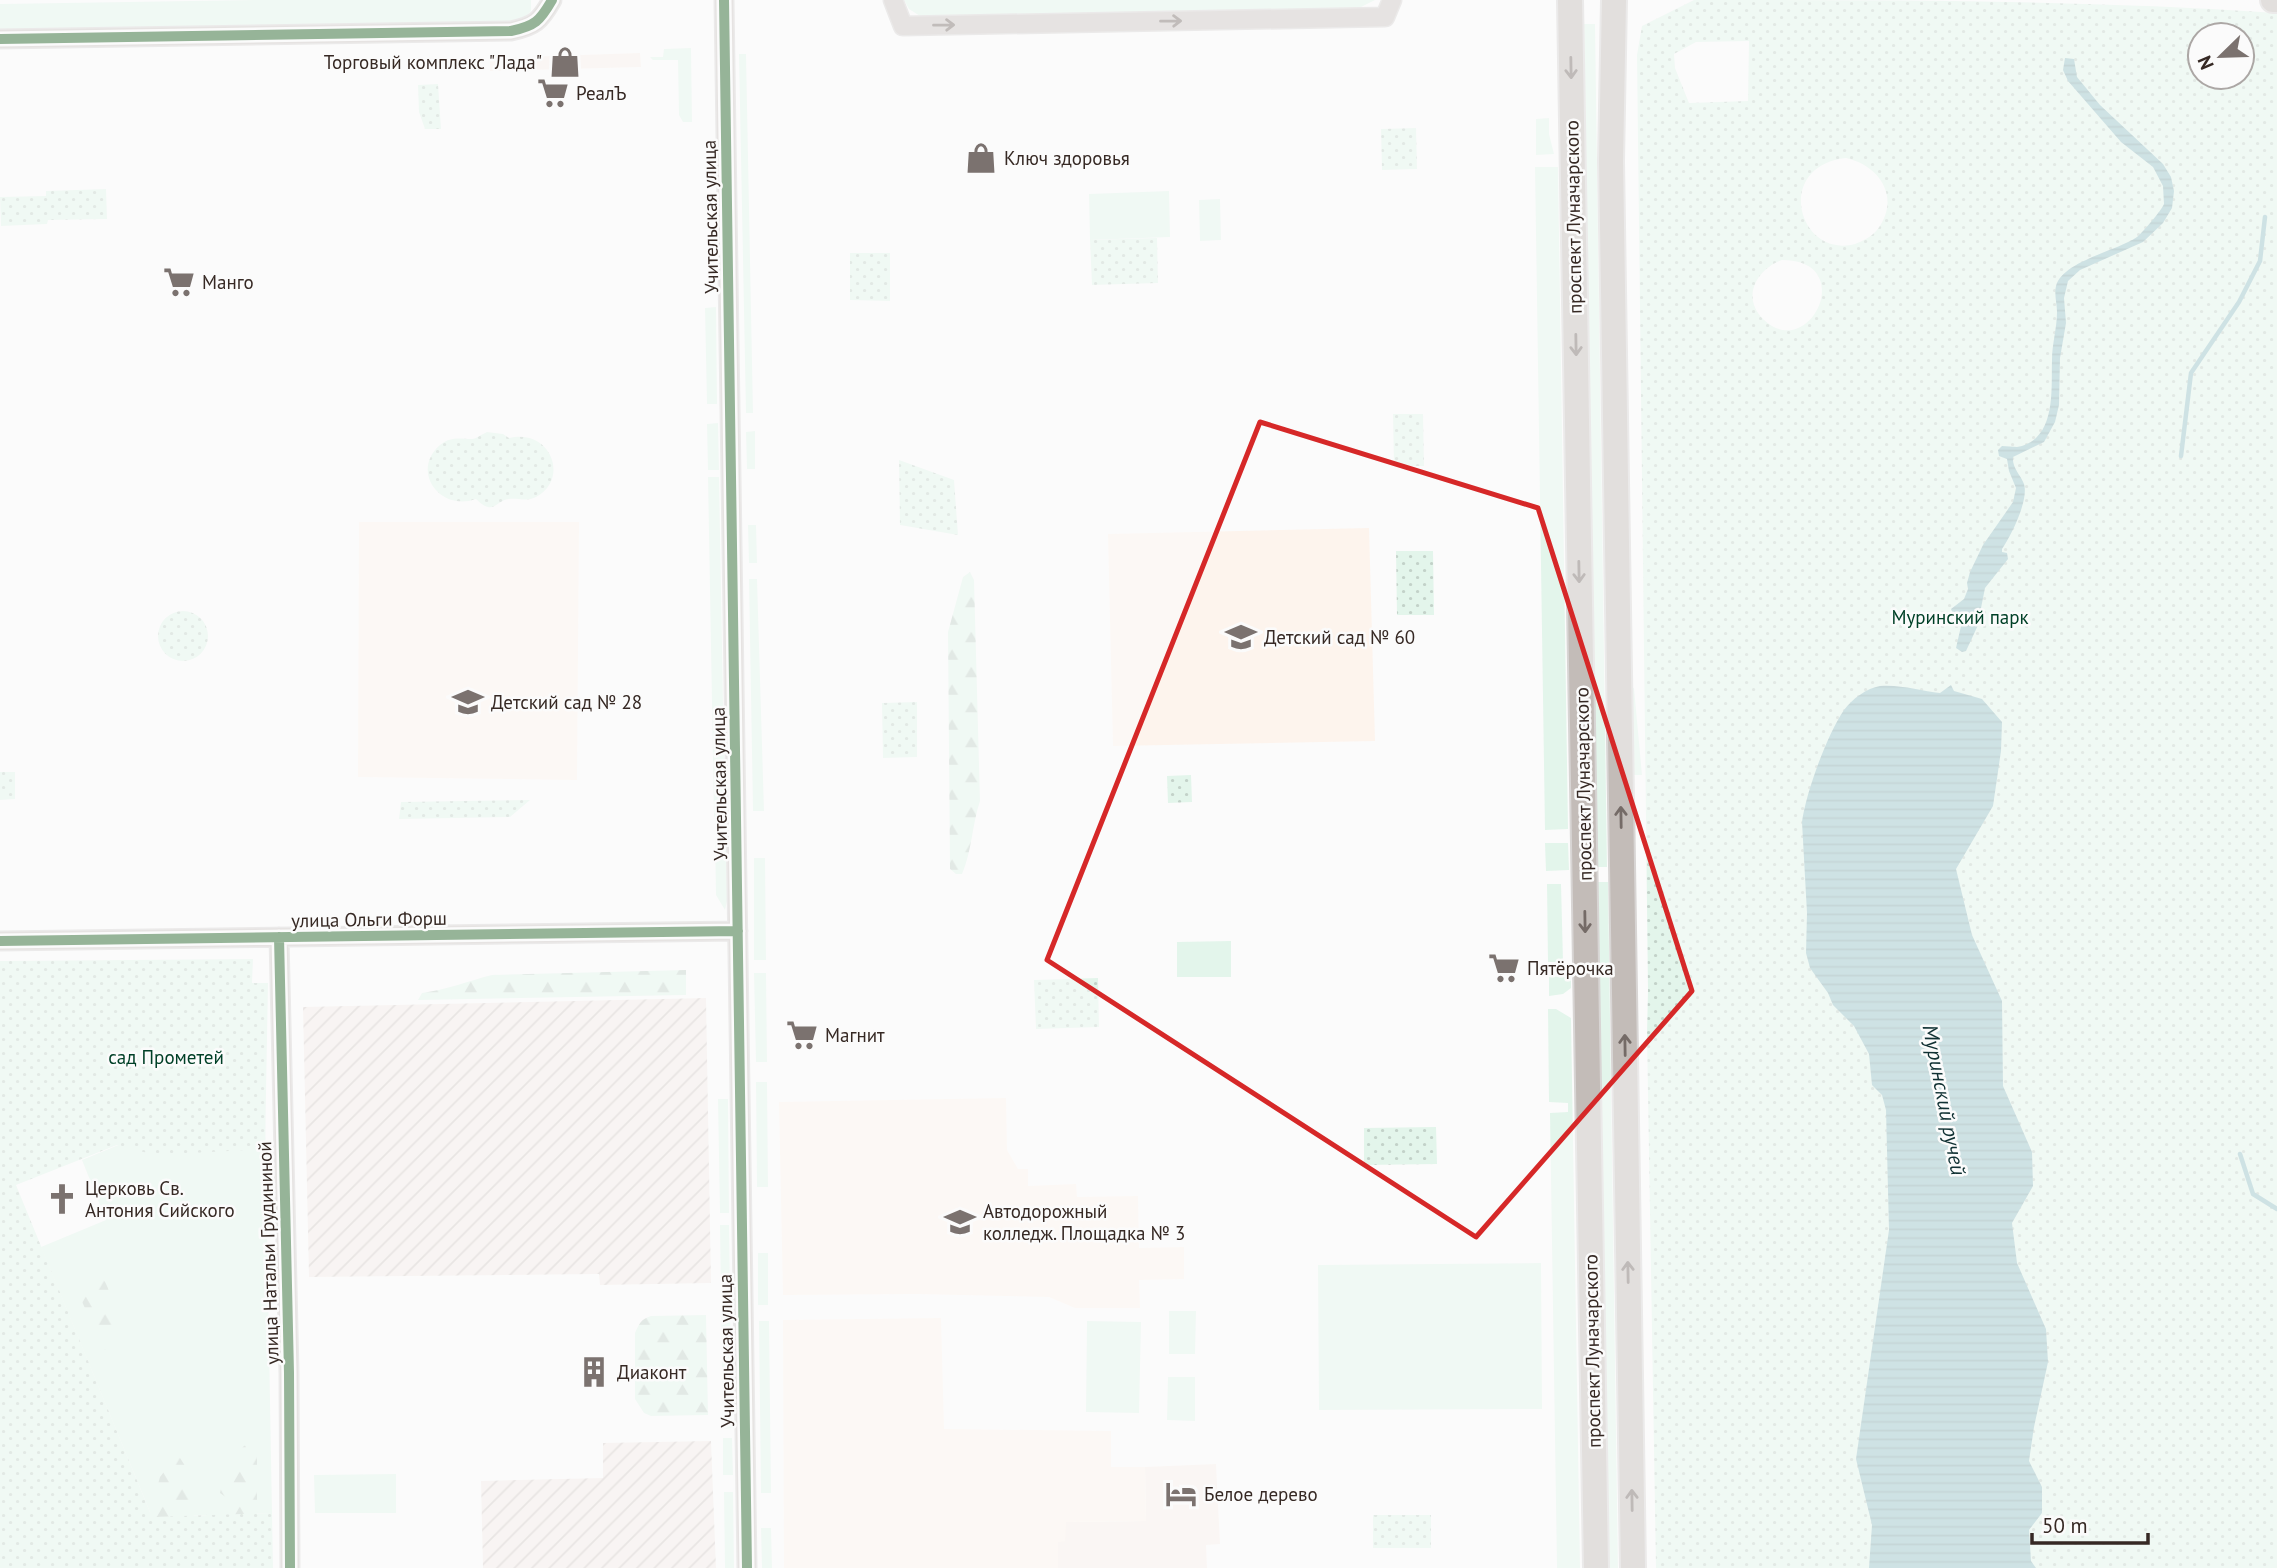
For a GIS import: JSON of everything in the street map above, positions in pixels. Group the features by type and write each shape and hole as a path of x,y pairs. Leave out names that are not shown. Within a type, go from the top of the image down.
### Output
{"main road":[{"name":"проспект Луначарского","path":"1570,0 1596,1568"},
{"name":"проспект Луначарского","path":"1614,0 1611,161 1633,1568"}],"street":[{"path":"0,39 510,31 526,28 541,19 552,0"},
{"name":"Учительская улица","path":"724,0 747,1568"},
{"path":"893,0 903,26 1385,17 1392,0"},
{"name":"улица Ольги Форш","path":"0,941 738,931"},
{"name":"улица Натальи Грудининой","path":"279,937 289,1373 290,1568"}],"highlighted area":[{"path":"1260,422 1538,508 1692,991 1476,1237 1047,960"}],"shaded area":[{"name":"Торговый комплекс \"Лада\"","path":"640,53 641,67 490,71 490,58"},
{"name":"Детский сад № 28","path":"359,522 579,522 577,780 358,777"},
{"name":"Детский сад № 60","path":"1369,528 1375,741 1113,746 1108,534"},
{"path":"706,998 711,1283 600,1285 599,1274 309,1277 303,1007"},
{"name":"Автодорожный колледж. Площадка № 3","path":"1006,1098 1007,1150 1018,1169 1028,1169 1028,1186 1076,1184 1077,1197 1138,1196 1139,1248 1184,1247 1184,1279 1139,1280 1140,1308 1075,1308 1049,1297 783,1295 779,1102"},
{"path":"941,1318 944,1429 1111,1431 1111,1467 1145,1467 1146,1521 1066,1522 1065,1541 1058,1542 1058,1568 784,1568 783,1320"},
{"path":"711,1441 716,1568 483,1568 481,1481 603,1478 603,1443"},
{"name":"Белое дерево","path":"1216,1464 1220,1544 1206,1545 1207,1568 1058,1568 1058,1541 1065,1522 1146,1521 1145,1467"}],"green space":[{"path":"531,0 531,11 527,16 509,23 0,31 0,4"},
{"path":"904,0 1375,0 1357,9 920,16 909,9"},
{"name":"Муринский парк","path":"1694,0 2059,3 2277,13 2277,1568 1656,1568 1647,1035 1637,55 1642,26","holes":["1749,41 1748,101 1689,103 1675,68 1674,54 1696,42","1846,158 1869,168 1878,176 1884,185 1887,207 1884,218 1872,235 1855,244 1835,245 1819,238 1808,225 1802,210 1802,193 1809,177 1823,165","1782,260 1805,264 1818,276 1822,291 1819,306 1810,320 1796,329 1780,329 1763,319 1753,302 1753,293 1759,277 1773,264"]},
{"path":"1584,24 1595,24 1607,867 1597,867"},
{"path":"691,48 692,122 683,122 679,115 678,60 653,60 650,57 663,57 664,49"},
{"path":"739,54 746,54 753,413 746,413"},
{"path":"438,84 441,129 425,129 419,112 418,85"},
{"path":"1549,118 1549,134 1554,154 1536,155 1536,119"},
{"path":"1416,128 1417,169 1382,170 1381,129"},
{"path":"1535,167 1558,167 1568,829 1545,830"},
{"path":"106,189 107,219 48,220 47,224 1,226 0,197 46,196 46,191"},
{"path":"1169,191 1170,237 1090,240 1089,194"},
{"path":"1220,199 1221,240 1200,241 1199,200"},
{"path":"1157,238 1158,283 1092,285 1090,240"},
{"path":"850,253 890,253 890,301 850,300"},
{"path":"716,307 717,404 707,404 705,308"},
{"path":"1393,414 1423,414 1424,466 1394,466"},
{"path":"718,423 719,470 708,470 707,424"},
{"path":"755,431 755,469 747,469 746,432"},
{"path":"487,432 503,434 509,438 524,437 536,440 545,448 551,457 553,468 552,479 546,489 536,497 526,500 509,499 487,507 476,499 451,500 433,487 428,466 431,455 440,445 448,440 474,439"},
{"path":"899,460 954,480 958,535 900,525"},
{"path":"708,477 719,477 725,817 714,817"},
{"path":"748,525 756,525 757,563 749,563"},
{"path":"1396,551 1433,551 1434,615 1397,615"},
{"path":"970,572 974,580 980,801 965,865 962,874 956,874 950,869 948,632 963,577"},
{"path":"749,579 757,579 764,811 753,811"},
{"path":"183,611 201,618 208,636 201,654 183,661 165,654 158,636 165,618"},
{"path":"1631,688 1634,688 1642,775 1633,775"},
{"path":"917,702 917,757 883,758 882,703"},
{"path":"0,772 15,772 15,799 0,800"},
{"path":"1191,775 1192,802 1168,803 1167,776"},
{"path":"530,800 510,817 399,819 401,802"},
{"path":"715,837 726,837 725,910 716,895"},
{"path":"1545,843 1568,843 1569,870 1546,871"},
{"path":"754,858 765,858 766,960 754,960"},
{"path":"1598,882 1608,882 1618,1568 1608,1568"},
{"path":"1547,884 1561,884 1563,962 1548,962"},
{"path":"1231,941 1231,977 1177,977 1177,942"},
{"name":"сад Прометей","path":"253,959 252,983 268,983 265,1149 155,1155 117,1145 16,1185 152,1517 272,1513 273,1568 0,1568 0,961"},
{"path":"686,970 686,995 418,1000 422,993 492,975"},
{"path":"754,973 766,973 767,1062 756,1062"},
{"path":"1571,976 1571,988 1563,994 1549,996 1549,977"},
{"path":"1098,978 1099,1027 1036,1029 1034,980"},
{"path":"1548,1009 1556,1009 1571,1018 1580,1568 1557,1568 1550,1113 1568,1112 1568,1103 1549,1102"},
{"path":"756,1082 767,1082 768,1187 757,1187"},
{"path":"718,1099 728,1099 729,1213 720,1213"},
{"path":"265,1116 272,1513 152,1517 41,1247 106,1220 82,1160 184,1118"},
{"path":"1436,1127 1437,1164 1364,1165 1364,1128"},
{"path":"720,1225 729,1225 730,1296 721,1296"},
{"path":"758,1253 768,1253 768,1305 758,1305"},
{"path":"1541,1263 1542,1409 1319,1410 1318,1265"},
{"path":"103,1279 110,1294 112,1312 111,1347 104,1350 79,1295 79,1282"},
{"path":"730,1310 732,1428 723,1429 721,1311"},
{"path":"1169,1311 1196,1311 1195,1354 1169,1354"},
{"path":"706,1315 708,1415 651,1416 644,1413 635,1399 635,1333 639,1324 651,1316"},
{"path":"759,1321 769,1321 771,1493 761,1493"},
{"path":"1087,1321 1141,1322 1139,1413 1086,1412"},
{"path":"1168,1377 1195,1377 1195,1421 1167,1420"},
{"path":"723,1438 732,1438 733,1475 723,1475"},
{"path":"250,1442 257,1453 257,1523 209,1530 206,1512 231,1503 220,1493 222,1486 234,1458"},
{"path":"168,1455 180,1458 193,1481 196,1502 193,1520 149,1517 160,1477 167,1468"},
{"path":"396,1474 396,1513 315,1513 314,1475"},
{"path":"724,1492 733,1492 734,1568 725,1568"},
{"path":"1373,1515 1431,1515 1431,1548 1373,1548"},
{"path":"761,1528 771,1528 772,1568 762,1568"}],"water":[{"path":"2065,58 2074,59 2077,77 2100,105 2163,164 2171,177 2174,191 2172,208 2163,223 2143,242 2080,270 2068,281 2064,298 2066,323 2060,358 2059,405 2055,422 2044,442 2013,457 2015,468 2024,484 2022,508 2002,549 2002,552 2007,553 2008,559 1985,588 1977,618 1979,623 1966,651 1962,652 1956,648 1964,613 1953,614 1951,609 1964,599 1970,572 1983,545 2013,502 2016,488 2007,459 1999,456 1998,450 2002,446 2017,447 2030,442 2039,435 2049,412 2057,318 2056,286 2061,277 2079,263 2137,237 2164,204 2163,186 2153,167 2121,142 2068,81 2063,70"},
{"name":"Муринский ручей","path":"1951,685 1954,691 1982,699 2002,722 1993,806 1956,869 1972,935 2002,1001 2003,1086 2032,1152 2033,1186 2012,1223 2017,1263 2046,1329 2048,1362 2029,1461 2042,1487 2042,1513 2029,1530 2031,1561 2036,1568 1869,1568 1872,1525 1856,1459 1889,1230 1886,1110 1882,1095 1872,1085 1869,1054 1854,1026 1833,1005 1810,968 1806,953 1807,913 1802,822 1813,780 1837,721 1851,702 1875,687 1895,686 1940,693"}],"waterway":[{"path":"2181,456 2191,373 2239,302 2260,261 2265,217"},
{"path":"2240,1154 2253,1194 2277,1209"}],"cycle path":[{"path":"0,39 511,31 536,22 552,0"},
{"path":"724,0 747,1568"},
{"path":"0,941 738,931"},
{"path":"279,937 289,1373 290,1568"}],"place":[{"name":"Торговый комплекс \"Лада\"","path":"565,62"},
{"name":"РеалЪ","path":"553,93"},
{"name":"Ключ здоровья","path":"981,158"},
{"name":"Манго","path":"179,282"},
{"name":"Детский сад № 60","path":"1241,637"},
{"name":"Детский сад № 28","path":"468,702"},
{"name":"Пятёрочка","path":"1504,968"},
{"name":"Магнит","path":"802,1035"},
{"name":"Церковь Св. Антония Сийского","path":"62,1199"},
{"name":"Автодорожный колледж. Площадка № 3","path":"960,1222"},
{"name":"Диаконт","path":"594,1372"},
{"name":"Белое дерево","path":"1181,1494"}]}
